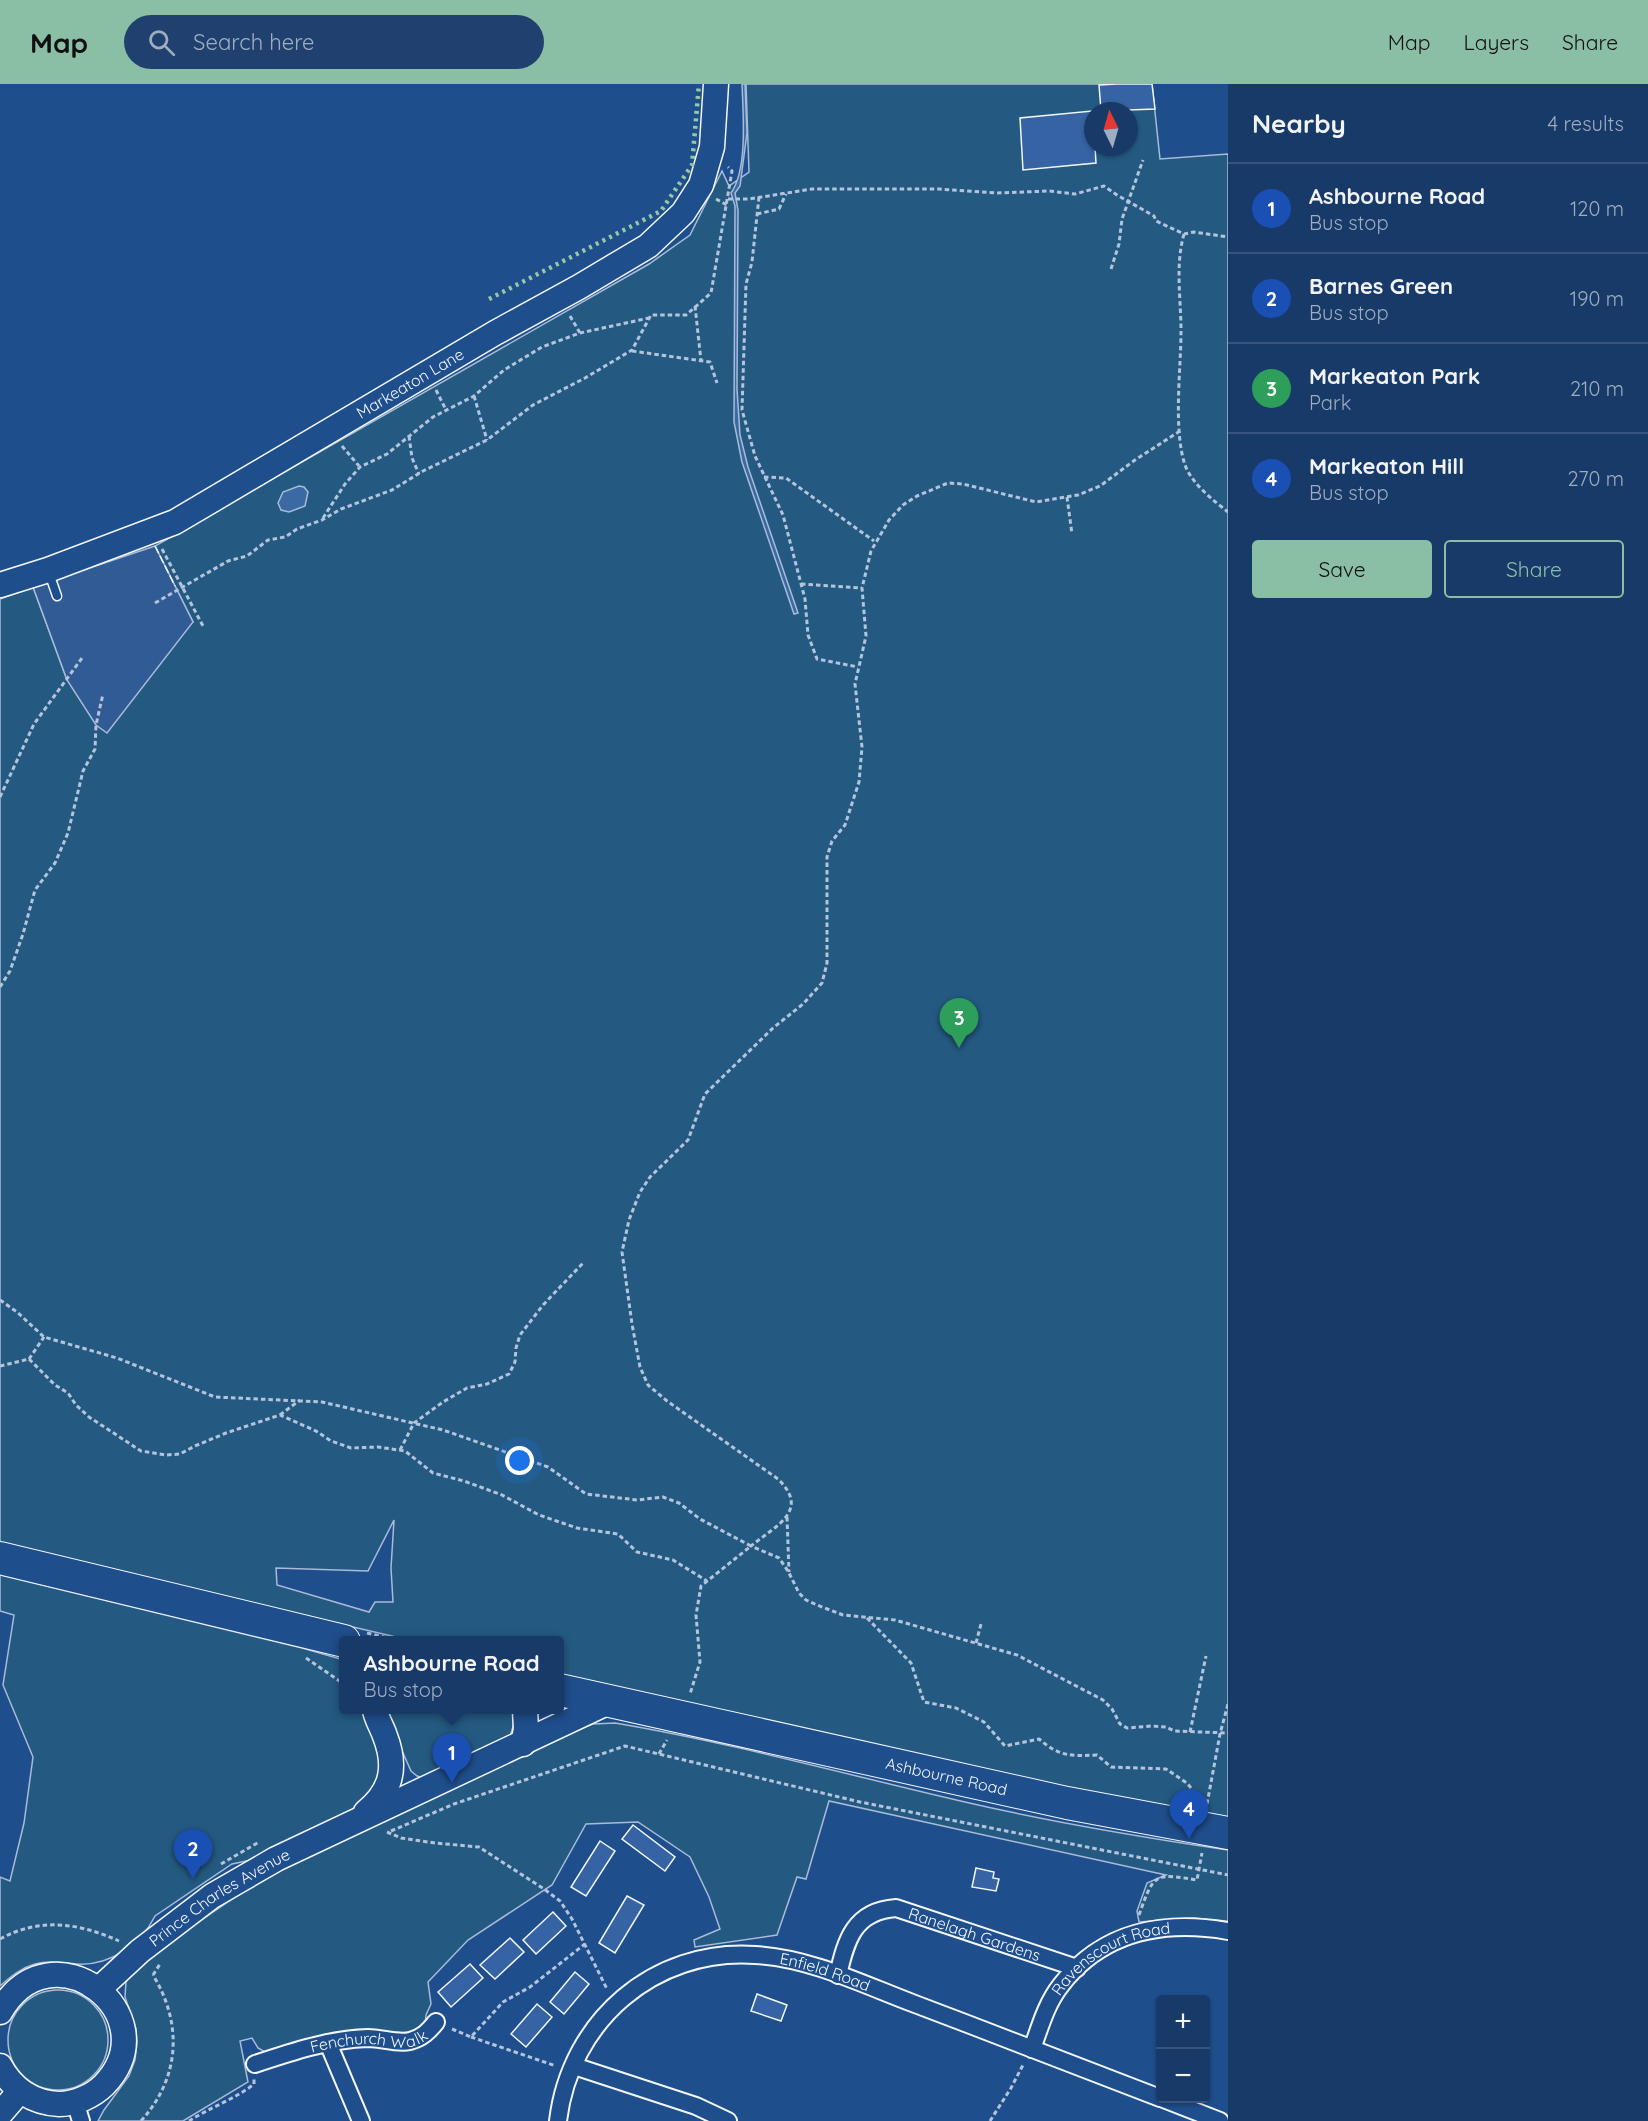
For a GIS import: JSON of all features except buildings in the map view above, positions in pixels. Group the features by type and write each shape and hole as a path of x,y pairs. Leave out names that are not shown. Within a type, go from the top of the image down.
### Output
{"highway":[{"path":"0,1558 339,1640"},
{"name":"Ashbourne Road","path":"564,1691 1067,1803 1216,1831"}],"street":[{"name":"Markeaton Lane","path":"0,585 48,570 176,522 495,333 648,246 683,213 701,185 712,147 716,84"},
{"name":"Prince Charles Avenue","path":"99,1989 140,1952 212,1896 276,1859 611,1701"},
{"name":"Prince Charles Avenue","path":"350,1824 382,1796 391,1777 392,1760 376,1714"},
{"path":"523,1744 526,1730 525,1714"},
{"name":"Ranelagh Gardens","path":"838,1975 845,1946 853,1930 869,1914 881,1909 896,1908 1077,1968"},
{"name":"Ravenscourt Road","path":"1032,2049 1047,2007 1060,1986 1077,1968 1102,1949 1133,1933 1168,1927 1207,1927 1228,1931"},
{"name":"Enfield Road","path":"558,2121 561,2099 590,2034 616,2003 650,1979 687,1961 707,1957 746,1955 775,1957 838,1975 1156,2096"},
{"path":"0,2011 18,1988 31,1981 44,1976 73,1976 87,1981 109,1999 119,2017 123,2038 122,2052 110,2078 78,2111 61,2104 46,2103 32,2098 20,2091 0,2066"},
{"name":"Fenchurch Walk","path":"255,2064 328,2043 368,2038 409,2042 426,2035 436,2022"},
{"path":"328,2043 361,2121"},
{"path":"573,2069 696,2106 728,2121"},
{"path":"0,2114 20,2091"},
{"name":"Enfield Road","path":"1174,2103 1220,2121"}],"lane":[{"path":"48,570 57,596"}],"path":[{"path":"1111,269 1119,244 1122,219 1143,160"},
{"path":"322,520 345,484 360,466 387,454 433,417 474,396 504,370 542,347 580,333 649,318 651,315 686,315 711,292 728,199 749,199 812,189 939,189 997,194 1049,191 1074,194 1104,186 1154,216 1156,221 1184,234 1194,232 1228,237"},
{"path":"757,214 779,209 786,194"},
{"path":"759,197 752,262 746,284 742,410 755,456 783,516 805,598 808,635 818,659 858,667"},
{"path":"1184,234 1179,252 1178,270 1181,331 1180,431 1186,467 1205,494 1228,512"},
{"path":"695,306 701,361"},
{"path":"155,603 228,561 247,556 268,540 285,537 341,509 392,490 487,440 533,405 630,351 649,318"},
{"path":"630,351 710,362 717,383"},
{"path":"474,396 487,440"},
{"path":"682,1717 700,1662 696,1630 697,1604 701,1587 787,1517 792,1508 790,1494 778,1479 667,1401 648,1385 640,1367 622,1252 629,1220 640,1192 650,1177 688,1140 705,1094 773,1028 803,1004 822,983 825,976 827,857 832,842 845,825 857,789 862,763 855,692 858,667 866,636 862,588 867,563 875,542 889,520 903,505 926,491 948,483 963,484 1036,502 1067,498 1100,486 1180,431"},
{"path":"409,436 412,458 419,474"},
{"path":"764,477 786,478 875,542"},
{"path":"1067,498 1072,534"},
{"path":"153,531 203,626"},
{"path":"801,584 862,588"},
{"path":"0,797 34,724 82,658"},
{"path":"0,987 10,971 23,934 34,891 55,863 68,833 83,771 95,749 96,725 103,694"},
{"path":"400,1450 414,1423 467,1388 488,1384 509,1374 515,1362 520,1335 543,1305 583,1263"},
{"path":"0,1300 44,1337 117,1358 215,1397 321,1402 443,1430 548,1467 586,1494 637,1500 663,1497 679,1503 700,1519 751,1546 779,1558 799,1593 806,1600 843,1614 895,1620 1017,1655 1094,1694 1112,1709 1120,1724 1127,1728 1152,1726 1166,1727 1174,1731 1228,1733"},
{"path":"0,1366 29,1359 44,1337"},
{"path":"29,1359 54,1385 68,1393 76,1405 89,1417 115,1436 141,1451 166,1455 180,1454 226,1433 280,1415 300,1400"},
{"path":"280,1415 316,1431 331,1441 351,1448 378,1447 405,1451 433,1473 502,1495 539,1515 577,1528 618,1534 637,1552 673,1560 707,1581"},
{"path":"787,1517 789,1572"},
{"path":"866,1617 911,1663 924,1702 956,1708 984,1722 1005,1746 1039,1739 1054,1752 1078,1756 1097,1755 1111,1767 1166,1769 1187,1783 1207,1808 1220,1734 1228,1704"},
{"path":"976,1643 981,1624"},
{"path":"1190,1732 1206,1656"},
{"path":"378,1836 454,1803 625,1746 860,1802 1228,1875"},
{"path":"1133,1933 1150,1884 1168,1875 1197,1880 1199,1869 1216,1831"},
{"path":"387,1832 401,1838 479,1846 560,1901 579,1931 616,2003"},
{"path":"213,1870 267,1838"},
{"path":"117,1941 124,1935"},
{"path":"471,2037 503,2002 530,1987 585,1944"},
{"path":"153,1975 167,1958"},
{"name":"Fenchurch Walk","path":"436,2022 511,2052 573,2069"},
{"path":"990,2121 1032,2049"},
{"path":"189,2121 246,2091 254,2084 255,2064"}],"shaded area":[{"path":"742,84 745,84 747,133 740,186 735,193 738,210 737,389 740,435 748,467 798,613 794,614 742,462 734,422 735,206 731,193 740,170 742,156"},
{"path":"746,84 1152,84 1160,159 1228,154 1228,1817 913,1759 564,1677 564,1636 392,1636 0,1545 0,599 33,587 67,680 193,622 155,546 649,264 690,235 722,171 729,186 749,172","holes":["394,1520 391,1568 393,1602 375,1602 369,1612 277,1585 276,1568 368,1571"]},
{"path":"299,486 304,487 308,492 305,506 289,512 281,510 278,503 283,492"},
{"path":"155,546 193,622 107,733 96,725 67,680 33,587"},
{"path":"0,1575 339,1659 339,1714 369,1714 384,1774 362,1807 251,1860 232,1864 155,1916 141,1936 123,1952 89,1964 50,1962 35,1964 16,1973 0,1986 0,1877 10,1881 24,1823 33,1757 3,1685 14,1615 0,1611"},
{"path":"386,1714 514,1714 515,1720 509,1740 424,1778 411,1771"},
{"path":"615,1723 747,1750 1030,1816 1228,1850 1228,1922 1194,1918 1139,1922 1137,1911 1147,1883 1166,1875 829,1801 806,1879 797,1877 777,1935 695,1947 694,1940 720,1929 709,1897 690,1857 638,1822 586,1824 552,1885 468,1940 428,1982 431,2004 425,2025 410,2033 358,2031 265,2052 258,2048 252,2038 240,2041 248,2082 183,2121 98,2121 129,2076 135,2060 136,2029 125,1997 126,1982 134,1970 169,1942 266,1876 560,1736 593,1724"},
{"path":"58,1990 77,1993 94,2004 105,2021 108,2040 105,2059 94,2076 77,2087 58,2090 39,2087 22,2076 11,2059 8,2040 11,2021 22,2004 39,1993"}],"hedge":[{"path":"489,299 661,211 692,165 699,84"}],"fence":[{"path":"155,546 175,586"}],"place":[{"name":"Markeaton Park","path":"959,1048"},
{"name":"Ashbourne Road","path":"452,1783"},
{"name":"Markeaton Hill","path":"1189,1839"},
{"name":"Barnes Green","path":"193,1879"}]}
